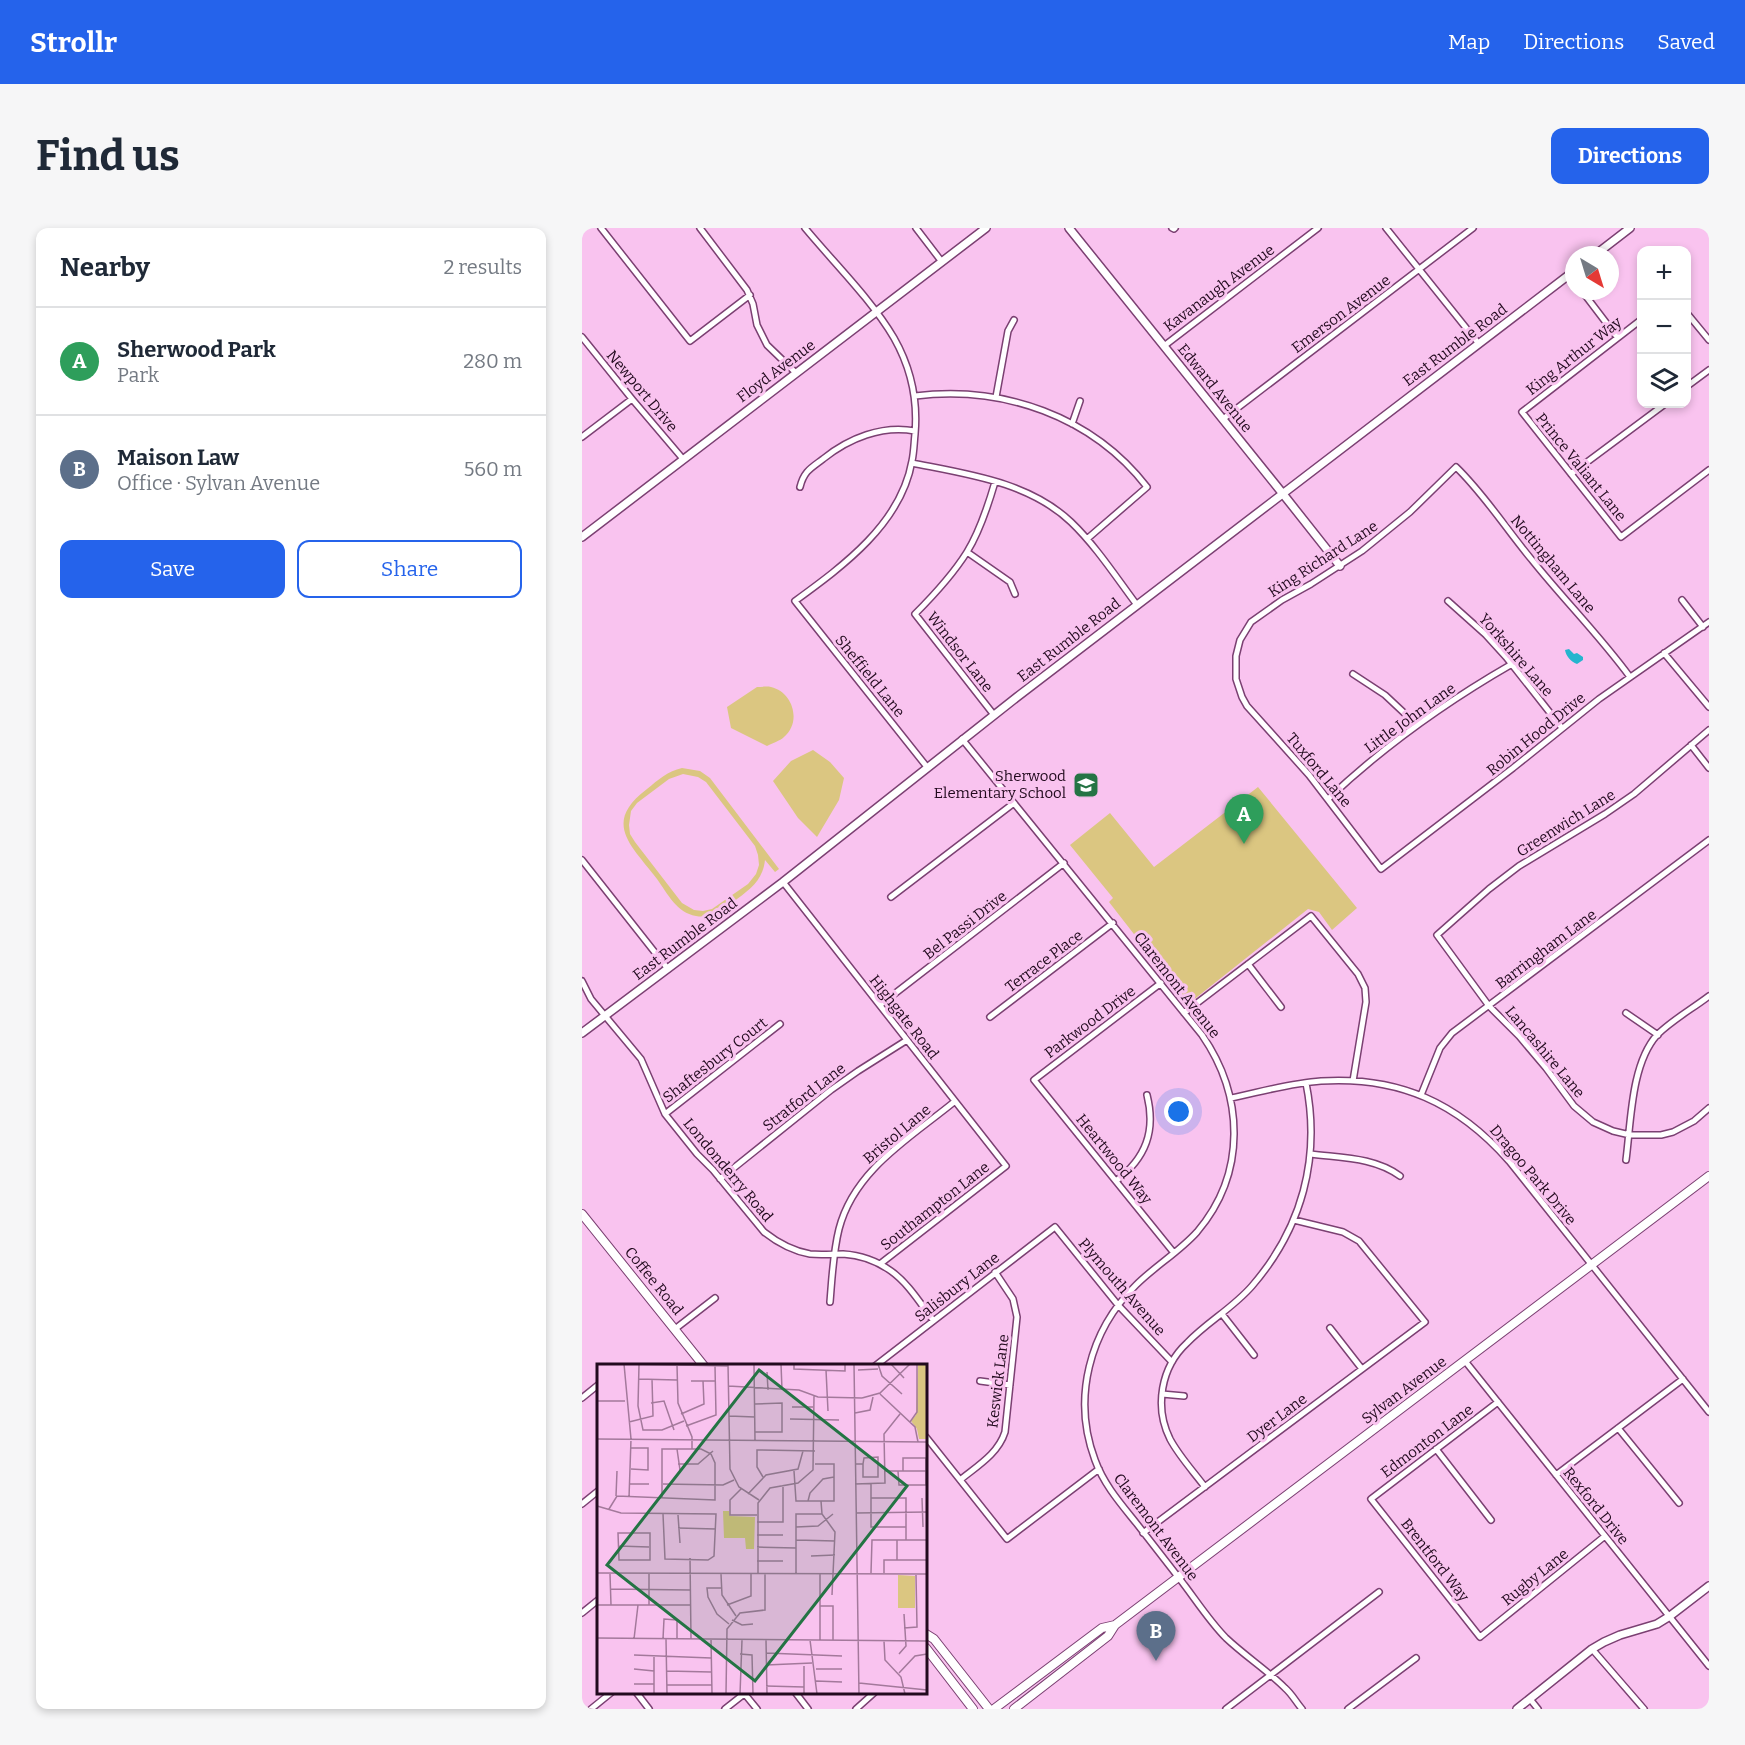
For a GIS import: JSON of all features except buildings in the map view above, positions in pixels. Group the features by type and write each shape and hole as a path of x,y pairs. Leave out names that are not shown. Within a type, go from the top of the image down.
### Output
{"main road":[{"name":"Sylvan Avenue","path":"1014,1709 1108,1636 1115,1626 1709,1176"},
{"name":"Coffee Road","path":"582,1214 703,1364"},
{"name":"Sylvan Avenue","path":"994,1709 1102,1628 1115,1626"},
{"path":"927,1635 934,1639 989,1709"},
{"path":"927,1649 973,1709"}],"street":[{"path":"601,228 690,340 750,295"},
{"path":"700,228 742,281 750,295 762,336 767,345 796,373"},
{"path":"805,228 876,312 908,368 917,415 912,464 995,482 1029,494 1053,508 1087,539 1137,605"},
{"path":"916,228 942,262"},
{"name":"Floyd Avenue","path":"582,537 986,228"},
{"name":"Edward Avenue","path":"1069,228 1340,566"},
{"name":"Kavanaugh Avenue","path":"1164,346 1318,228"},
{"path":"1386,228 1479,344"},
{"name":"Emerson Avenue","path":"1223,419 1473,228"},
{"path":"1607,246 1630,228"},
{"name":"East Rumble Road","path":"582,1033 783,882 927,767 1137,605 1565,281"},
{"path":"1589,300 1617,337"},
{"path":"1691,318 1709,340"},
{"path":"996,397 1008,331 1014,320"},
{"name":"King Arthur Way","path":"1522,412 1637,323"},
{"name":"Newport Drive","path":"583,341 683,459"},
{"path":"1691,383 1709,370"},
{"path":"915,396 954,393 996,397 1035,407 1072,424 1110,449 1147,487 1087,539"},
{"path":"582,437 632,399"},
{"path":"1072,424 1080,401"},
{"path":"1571,474 1660,408"},
{"name":"Prince Valiant Lane","path":"1522,412 1621,537 1709,470"},
{"path":"800,486 803,475 847,442 880,432 906,429 915,431"},
{"name":"Sheffield Lane","path":"912,464 897,502 876,533 795,601 927,767"},
{"name":"King Richard Lane","path":"1238,688 1235,669 1236,656 1240,640 1251,622 1282,600 1340,566 1387,532 1456,466"},
{"name":"Nottingham Lane","path":"1456,466 1484,497 1530,558 1630,677"},
{"name":"Windsor Lane","path":"994,715 915,614 942,586 967,552 983,517 995,482"},
{"path":"967,552 1010,582 1015,594"},
{"path":"1682,600 1703,627"},
{"name":"Yorkshire Lane","path":"1448,601 1486,635 1562,728"},
{"name":"Robin Hood Drive","path":"1381,869 1562,728 1709,622"},
{"path":"1664,653 1709,707"},
{"name":"Little John Lane","path":"1328,799 1366,765 1417,725 1451,701 1512,664"},
{"path":"1353,674 1385,695 1417,725"},
{"name":"Tuxford Lane","path":"1238,688 1253,714 1282,744 1328,799 1381,869"},
{"name":"Greenwich Lane","path":"1437,935 1489,889 1519,867 1614,807 1661,772 1709,730"},
{"name":"Claremont Avenue","path":"962,740 1185,1013 1211,1048 1225,1078 1231,1098 1234,1130 1227,1176 1216,1204 1197,1231 1138,1283 1118,1305 1100,1336 1093,1352 1086,1386 1087,1434 1099,1469 1114,1496 1224,1636 1271,1675 1302,1709"},
{"path":"1691,745 1709,768"},
{"path":"891,897 1014,803"},
{"name":"Barringham Lane","path":"1421,1095 1440,1048 1452,1033 1709,840"},
{"path":"582,860 668,969"},
{"name":"Bel Passi Drive","path":"880,1005 1064,863"},
{"name":"Highgate Road","path":"783,882 1005,1166"},
{"path":"1185,1013 1311,916 1358,974 1365,988 1366,1002 1353,1080"},
{"name":"Terrace Place","path":"990,1017 1113,923"},
{"name":"Lancashire Lane","path":"1437,935 1489,1006 1519,1036 1575,1106 1582,1114 1604,1128 1630,1135 1649,1136 1673,1132 1694,1122 1709,1108"},
{"path":"1248,964 1281,1007"},
{"name":"Londonderry Road","path":"582,981 591,999 641,1059 665,1114 756,1224 773,1239 798,1251 810,1254 860,1257 880,1264 907,1285 933,1320"},
{"name":"Parkwood Drive","path":"1034,1080 1161,983"},
{"path":"1626,1160 1640,1065 1647,1049 1658,1035 1709,996"},
{"path":"1626,1014 1658,1035"},
{"name":"Shaftesbury Court","path":"665,1114 780,1024"},
{"name":"Stratford Lane","path":"720,1179 831,1090 907,1040"},
{"name":"Heartwood Way","path":"1034,1080 1174,1253"},
{"name":"Dragoo Park Drive","path":"1231,1098 1306,1083 1353,1080 1390,1086 1421,1095 1460,1115 1495,1144 1709,1412"},
{"path":"1205,1487 1169,1438 1163,1419 1162,1394 1167,1371 1188,1342 1222,1314 1263,1273 1294,1220 1304,1189 1311,1154 1311,1116 1306,1083"},
{"path":"1116,1181 1134,1164 1145,1147 1151,1119 1147,1095"},
{"name":"Bristol Lane","path":"830,1302 835,1254 842,1219 854,1193 882,1160 954,1102"},
{"path":"1311,1154 1364,1160 1386,1167 1400,1176"},
{"name":"Southampton Lane","path":"880,1264 1005,1166"},
{"name":"Dyer Lane","path":"1143,1533 1425,1322 1359,1241 1343,1232 1294,1220"},
{"name":"Salisbury Lane","path":"875,1364 1055,1227"},
{"name":"Plymouth Avenue","path":"1055,1227 1118,1305 1172,1362"},
{"name":"Keswick Lane","path":"960,1480 994,1453 1005,1432 1017,1329 1016,1308 1010,1292 995,1272"},
{"path":"675,1329 715,1298"},
{"path":"1222,1314 1254,1355"},
{"path":"1330,1328 1362,1369"},
{"name":"Rexford Drive","path":"1465,1361 1709,1666"},
{"path":"1556,1475 1683,1379"},
{"path":"980,1381 1010,1385"},
{"path":"582,1398 597,1385"},
{"path":"1162,1394 1184,1396"},
{"name":"Edmonton Lane","path":"1371,1499 1498,1402"},
{"path":"1618,1428 1679,1503"},
{"path":"927,1438 1007,1539 1099,1469"},
{"path":"1436,1449 1491,1520"},
{"path":"582,1504 597,1492"},
{"name":"Brentford Way","path":"1371,1499 1480,1637"},
{"name":"Rugby Lane","path":"1480,1637 1605,1536"},
{"path":"1517,1709 1592,1649 1604,1642 1657,1624 1670,1617 1709,1586"},
{"path":"1226,1709 1379,1592"},
{"path":"582,1613 597,1601"},
{"path":"1592,1649 1644,1709"},
{"path":"1348,1709 1416,1658"},
{"path":"591,1709 610,1694"},
{"path":"638,1694 649,1709"},
{"path":"725,1709 743,1694"},
{"path":"745,1694 757,1709"},
{"path":"797,1694 808,1709"},
{"path":"855,1709 873,1694"},
{"path":"1530,1699 1538,1709"}],"shaded area":[{"path":"757,687 779,690 790,701 794,716 790,731 767,746 731,728 727,707"},
{"path":"813,750 830,762 844,778 839,800 817,837 798,818 773,781 791,761"},
{"path":"677,769 700,771 710,778 779,869 775,872 765,860 762,873 752,887 723,909 708,916 689,914 678,907 638,855 625,834 626,813 633,801 659,779","holes":["683,774 698,777 706,782 755,846 759,865 756,874 748,884 712,909 703,911 694,910 682,903 635,842 630,834 629,825 631,811 637,803 669,779"]},
{"path":"1258,787 1357,908 1332,930 1319,912 1308,909 1192,1001 1186,1001 1109,902 1113,898 1070,845 1110,813 1154,867"}],"water":[{"path":"1569,649 1574,654 1577,653 1583,657 1583,660 1577,664 1573,662 1565,650"}],"place":[{"name":"Sherwood Elementary School","path":"1086,785"},
{"name":"Sherwood Park","path":"1244,844"},
{"name":"Maison Law","path":"1156,1661"}]}
